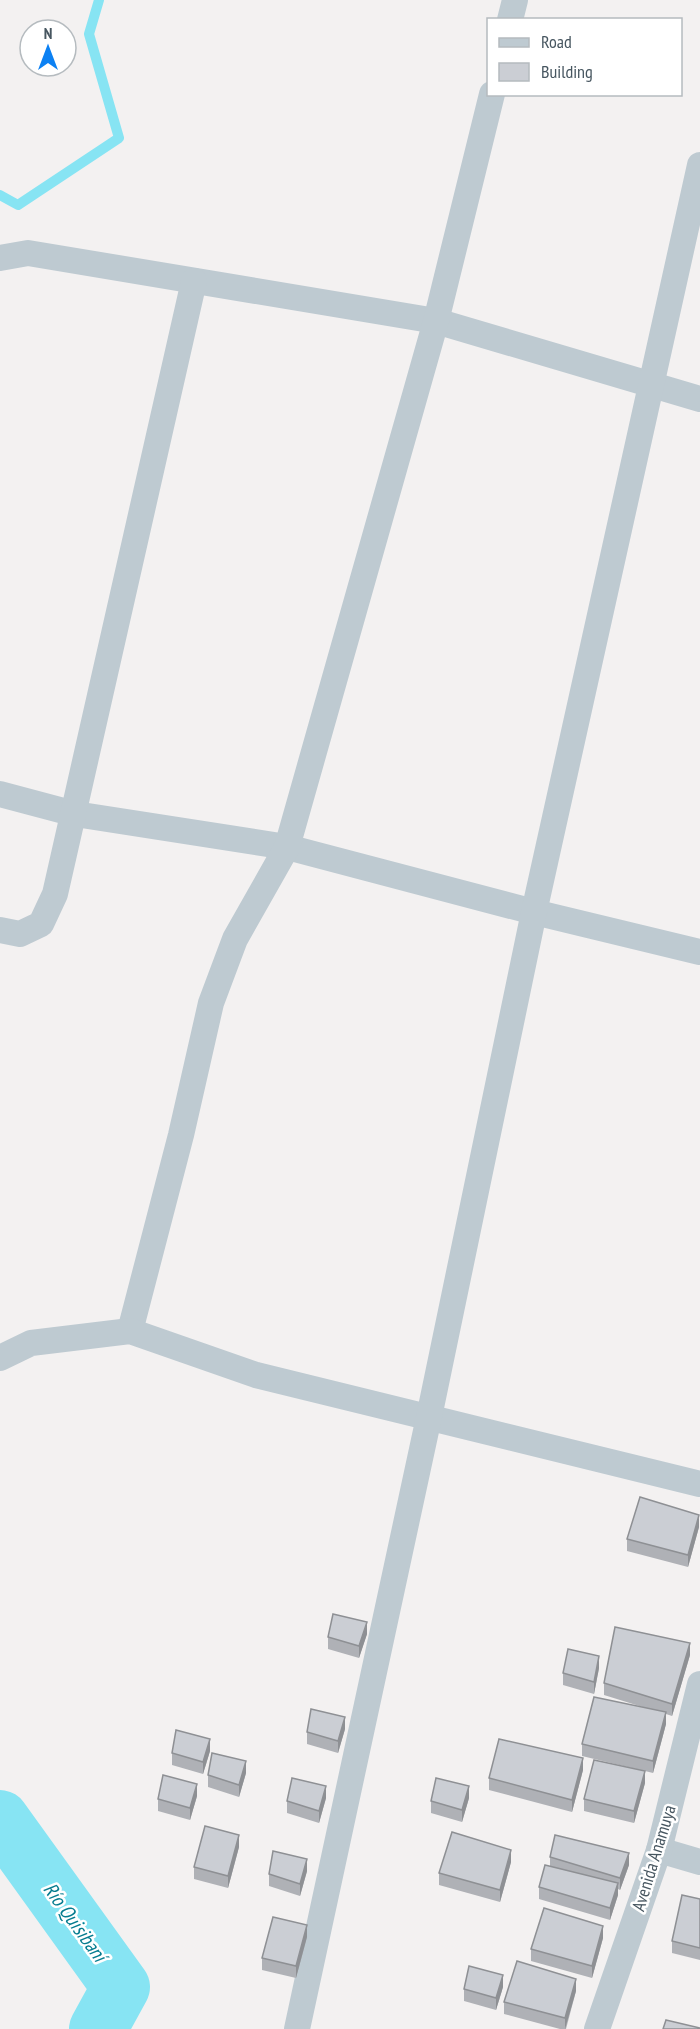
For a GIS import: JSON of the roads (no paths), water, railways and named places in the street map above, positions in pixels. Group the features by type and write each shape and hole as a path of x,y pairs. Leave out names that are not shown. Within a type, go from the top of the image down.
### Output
{"street":[{"path":"510,18 515,0"},
{"path":"130,1331 181,1135 211,1003 235,939 287,847 436,321 492,96"},
{"path":"297,2029 429,1417 534,912 700,165"},
{"path":"0,258 28,253 436,321 700,399"},
{"path":"0,930 21,934 41,924 55,894 75,814 194,281"},
{"path":"0,794 75,814 287,847 534,912 700,952"},
{"path":"0,1358 31,1343 130,1331 256,1375 700,1484"},
{"name":"Avenida Anamuya","path":"597,2029 659,1850 700,1684"},
{"path":"659,1850 700,1862"}],"waterway":[{"path":"0,195 18,205 119,138 89,34 99,0"},
{"name":"Río Quisibaní","path":"0,1819 121,1987 98,2029"}]}
